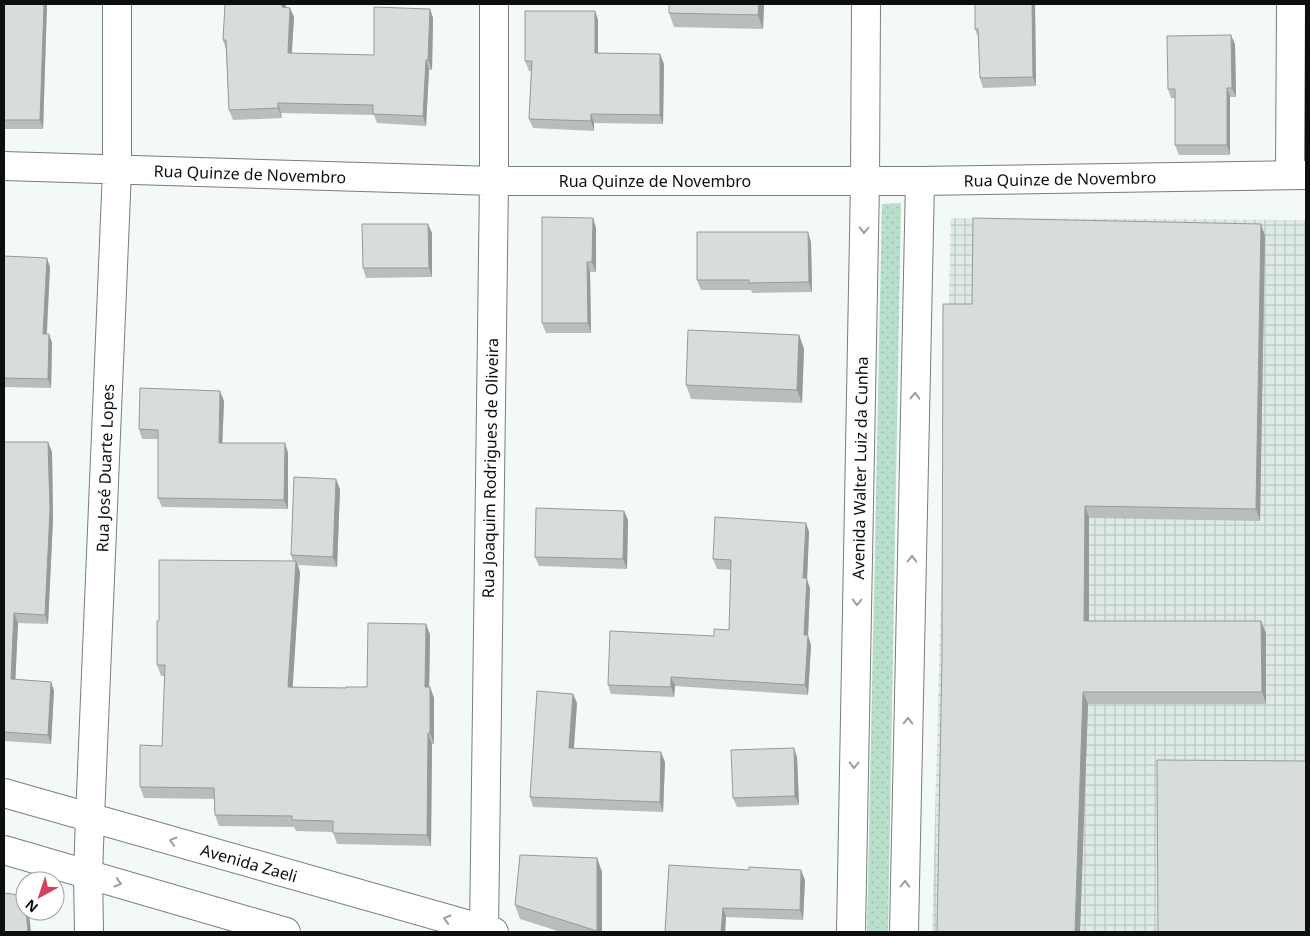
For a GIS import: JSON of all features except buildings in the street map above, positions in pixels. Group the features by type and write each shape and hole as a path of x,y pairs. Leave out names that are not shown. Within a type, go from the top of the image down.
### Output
{"street":[{"name":"Rua José Duarte Lopes","path":"89,932 90,818 117,170 117,4"},
{"name":"Rua Joaquim Rodrigues de Oliveira","path":"487,931 494,4"},
{"name":"Avenida Walter Luiz da Cunha","path":"851,932 865,181 866,4"},
{"path":"1291,4 1298,175"},
{"name":"Rua Quinze de Novembro","path":"4,166 494,181 920,181 1298,175"},
{"path":"904,932 920,181"},
{"name":"Avenida Zaeli","path":"4,792 487,931"},
{"path":"4,850 286,932"}],"shaded area":[{"path":"951,218 1306,220 1306,932 932,932"}],"green space":[{"path":"901,203 888,932 867,932 882,204"}]}
